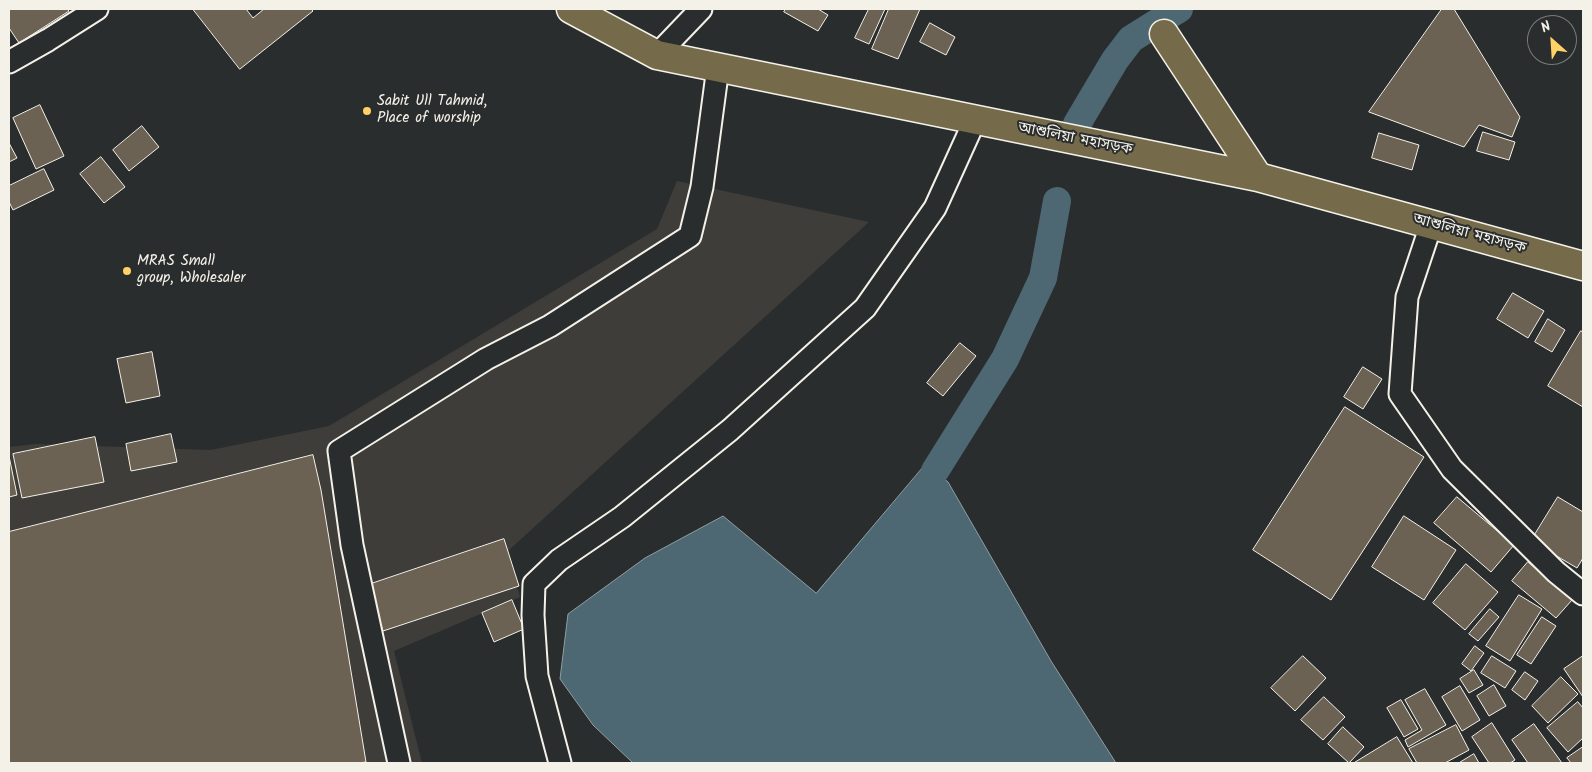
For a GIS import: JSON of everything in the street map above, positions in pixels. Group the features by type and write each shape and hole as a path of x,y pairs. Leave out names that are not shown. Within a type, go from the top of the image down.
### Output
{"highway":[{"name":"আশুলিয়া মহাসড়ক","path":"572,9 657,55 1258,177 1583,266"},
{"path":"1164,34 1258,177"}],"street":[{"path":"9,62 97,9"},
{"path":"657,55 701,9"},
{"path":"399,763 352,545 339,451 486,359 550,326 690,236 702,186 718,67"},
{"path":"560,763 537,676 533,615 534,584 559,560 622,517 730,430 865,308 934,208 975,120"},
{"path":"1431,225 1407,297 1400,394 1452,469 1556,572 1583,594"}],"shaded area":[{"path":"677,181 869,222 508,551 520,597 394,651 422,763 9,763 9,447 36,444 211,450 329,426 657,229"}],"water":[{"path":"926,464 948,482 1051,661 1116,763 633,763 593,725 560,679 568,614 645,558 723,516 816,593"}],"building":[{"path":"9,9 67,9 69,11 19,43 9,28"},
{"path":"193,9 246,9 253,18 264,9 311,9 313,11 240,69"},
{"path":"786,9 818,9 828,15 818,31 784,12"},
{"path":"869,9 885,9 869,44 855,38"},
{"path":"889,9 920,9 898,59 872,49"},
{"path":"1442,9 1454,9 1520,117 1512,137 1479,125 1464,147 1369,112"},
{"path":"930,23 955,37 946,55 920,42"},
{"path":"40,105 64,156 36,169 13,118"},
{"path":"142,126 159,147 129,171 113,150"},
{"path":"1483,132 1515,142 1509,160 1477,151"},
{"path":"1379,133 1419,145 1412,170 1372,158"},
{"path":"9,143 17,158 9,162"},
{"path":"101,157 125,187 104,203 80,174"},
{"path":"44,169 54,190 13,210 9,202 9,186"},
{"path":"1513,293 1544,311 1528,338 1497,319"},
{"path":"1548,319 1565,330 1552,352 1535,342"},
{"path":"1581,331 1583,332 1583,407 1548,386"},
{"path":"960,343 976,356 943,396 927,383"},
{"path":"152,352 160,396 126,403 117,359"},
{"path":"1363,367 1382,379 1363,409 1344,397"},
{"path":"1345,407 1424,457 1331,600 1253,550"},
{"path":"171,434 177,462 131,471 126,444"},
{"path":"95,437 104,482 22,498 13,454"},
{"path":"313,455 321,490 366,762 9,763 9,532"},
{"path":"9,456 17,495 9,497"},
{"path":"1457,497 1514,545 1491,572 1434,523"},
{"path":"1558,497 1583,512 1583,558 1577,568 1531,541"},
{"path":"1404,516 1456,550 1424,600 1372,567"},
{"path":"504,539 519,586 383,631 368,585"},
{"path":"1528,562 1572,600 1556,618 1512,581"},
{"path":"1466,564 1498,592 1465,630 1433,603"},
{"path":"1519,595 1542,609 1510,661 1486,646"},
{"path":"512,600 524,629 494,642 482,613"},
{"path":"1490,609 1499,617 1478,641 1469,634"},
{"path":"1542,617 1556,626 1531,664 1517,655"},
{"path":"1475,646 1484,653 1471,671 1462,664"},
{"path":"1303,656 1326,678 1295,711 1271,688"},
{"path":"1492,656 1516,671 1505,688 1481,673"},
{"path":"1583,656 1583,697 1564,669"},
{"path":"1474,670 1483,685 1469,693 1460,679"},
{"path":"1525,672 1538,681 1525,700 1512,690"},
{"path":"1561,677 1578,694 1548,723 1532,706"},
{"path":"1494,685 1506,706 1489,716 1477,696"},
{"path":"1460,686 1480,720 1462,731 1442,697"},
{"path":"1425,689 1446,725 1408,747 1405,740 1422,730 1405,700"},
{"path":"1324,697 1345,717 1323,740 1301,720"},
{"path":"1401,700 1418,729 1404,737 1387,708"},
{"path":"1578,702 1583,708 1583,738 1568,752 1547,728"},
{"path":"1492,723 1515,760 1510,763 1489,763 1472,737"},
{"path":"1534,724 1562,763 1528,763 1512,740"},
{"path":"1456,725 1469,750 1445,763 1417,763 1409,749"},
{"path":"1343,727 1364,747 1349,763 1328,744"},
{"path":"1397,737 1413,763 1354,763"},
{"path":"1583,747 1583,763 1571,763 1567,758"},
{"path":"1474,754 1479,763 1459,763"}],"waterway":[{"path":"1077,124 1115,60 1131,39 1179,9"},
{"path":"935,471 1005,359 1043,278 1057,201"}],"place":[{"name":"Sabit Ull Tahmid, Place of worship","path":"367,111"},
{"name":"MRAS Small group, Wholesaler","path":"127,271"}]}
